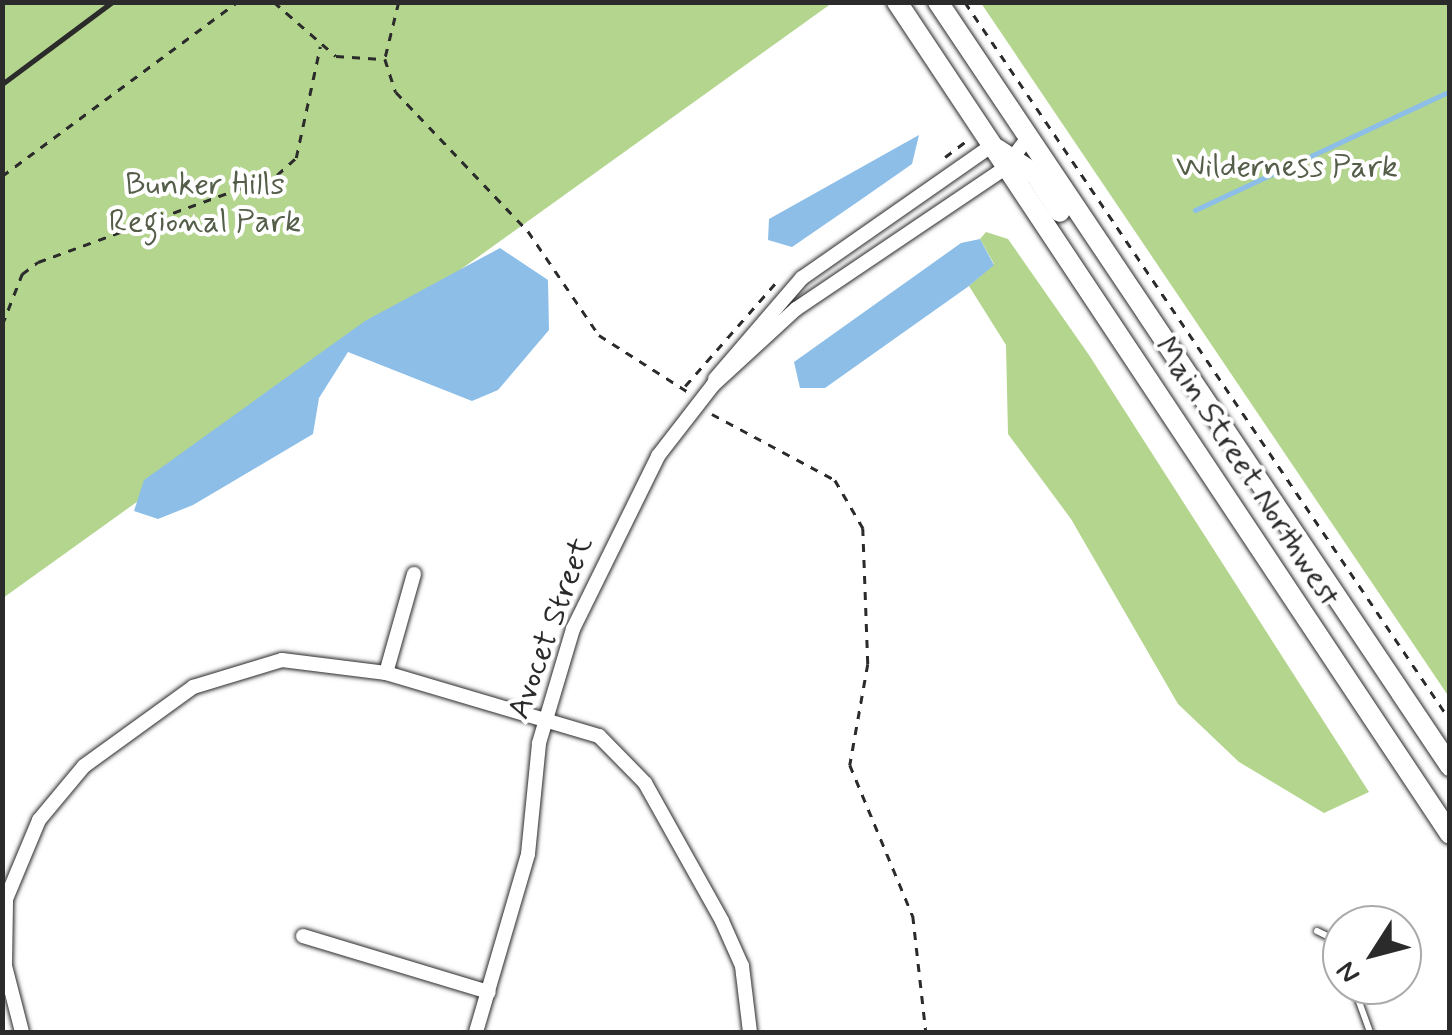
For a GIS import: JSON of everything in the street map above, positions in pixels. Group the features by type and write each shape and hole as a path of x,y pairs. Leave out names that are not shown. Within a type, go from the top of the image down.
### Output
{"main road":[{"name":"Main Street Northwest","path":"897,2 1450,834"},
{"name":"Main Street Northwest","path":"938,2 1134,300 1450,766"},
{"name":"Main Street Northwest","path":"1008,164 1035,174 1106,282 1134,300"}],"street":[{"name":"Avocet Street","path":"713,384 861,260 1008,164 1028,137"},
{"name":"Avocet Street","path":"476,1032 528,854 546,717 613,535 698,402 781,296 991,146"},
{"path":"386,673 414,574"},
{"path":"22,1032 5,966 6,899 61,789 193,687 282,660 386,673 546,717 598,736 644,783 742,966 750,1032"},
{"path":"303,936 489,992"}],"lane":[{"path":"1317,931 1322,933"},
{"path":"1360,1005 1370,1032"}],"path":[{"path":"2,176 236,2"},
{"path":"274,2 320,47 385,59"},
{"path":"399,2 385,59 396,92 528,231 599,336 698,402 835,480 863,528 868,664 850,765 913,916 926,1032"},
{"path":"965,2 1450,720"},
{"path":"2,324 22,274 38,262 277,176 296,158 320,47"}],"green space":[{"name":"Bunker Hills Regional Park","path":"3,3 832,3 3,598"},
{"name":"Wilderness Park","path":"981,3 1449,3 1449,697"},
{"path":"986,232 1008,239 1089,355 1369,792 1324,813 1239,762 1178,704 1071,519 1008,434 1006,345 969,286 994,264 980,239"}],"water":[{"path":"919,135 912,164 859,201 792,247 768,240 769,219"},
{"path":"980,239 994,265 969,286 825,388 800,388 794,362 961,243"},
{"path":"500,248 548,280 549,330 498,390 472,401 348,352 319,398 313,434 193,505 158,519 134,511 144,480 365,321"}],"waterway":[{"path":"1195,210 1450,91"}],"railway":[{"path":"2,84 112,2"}]}
